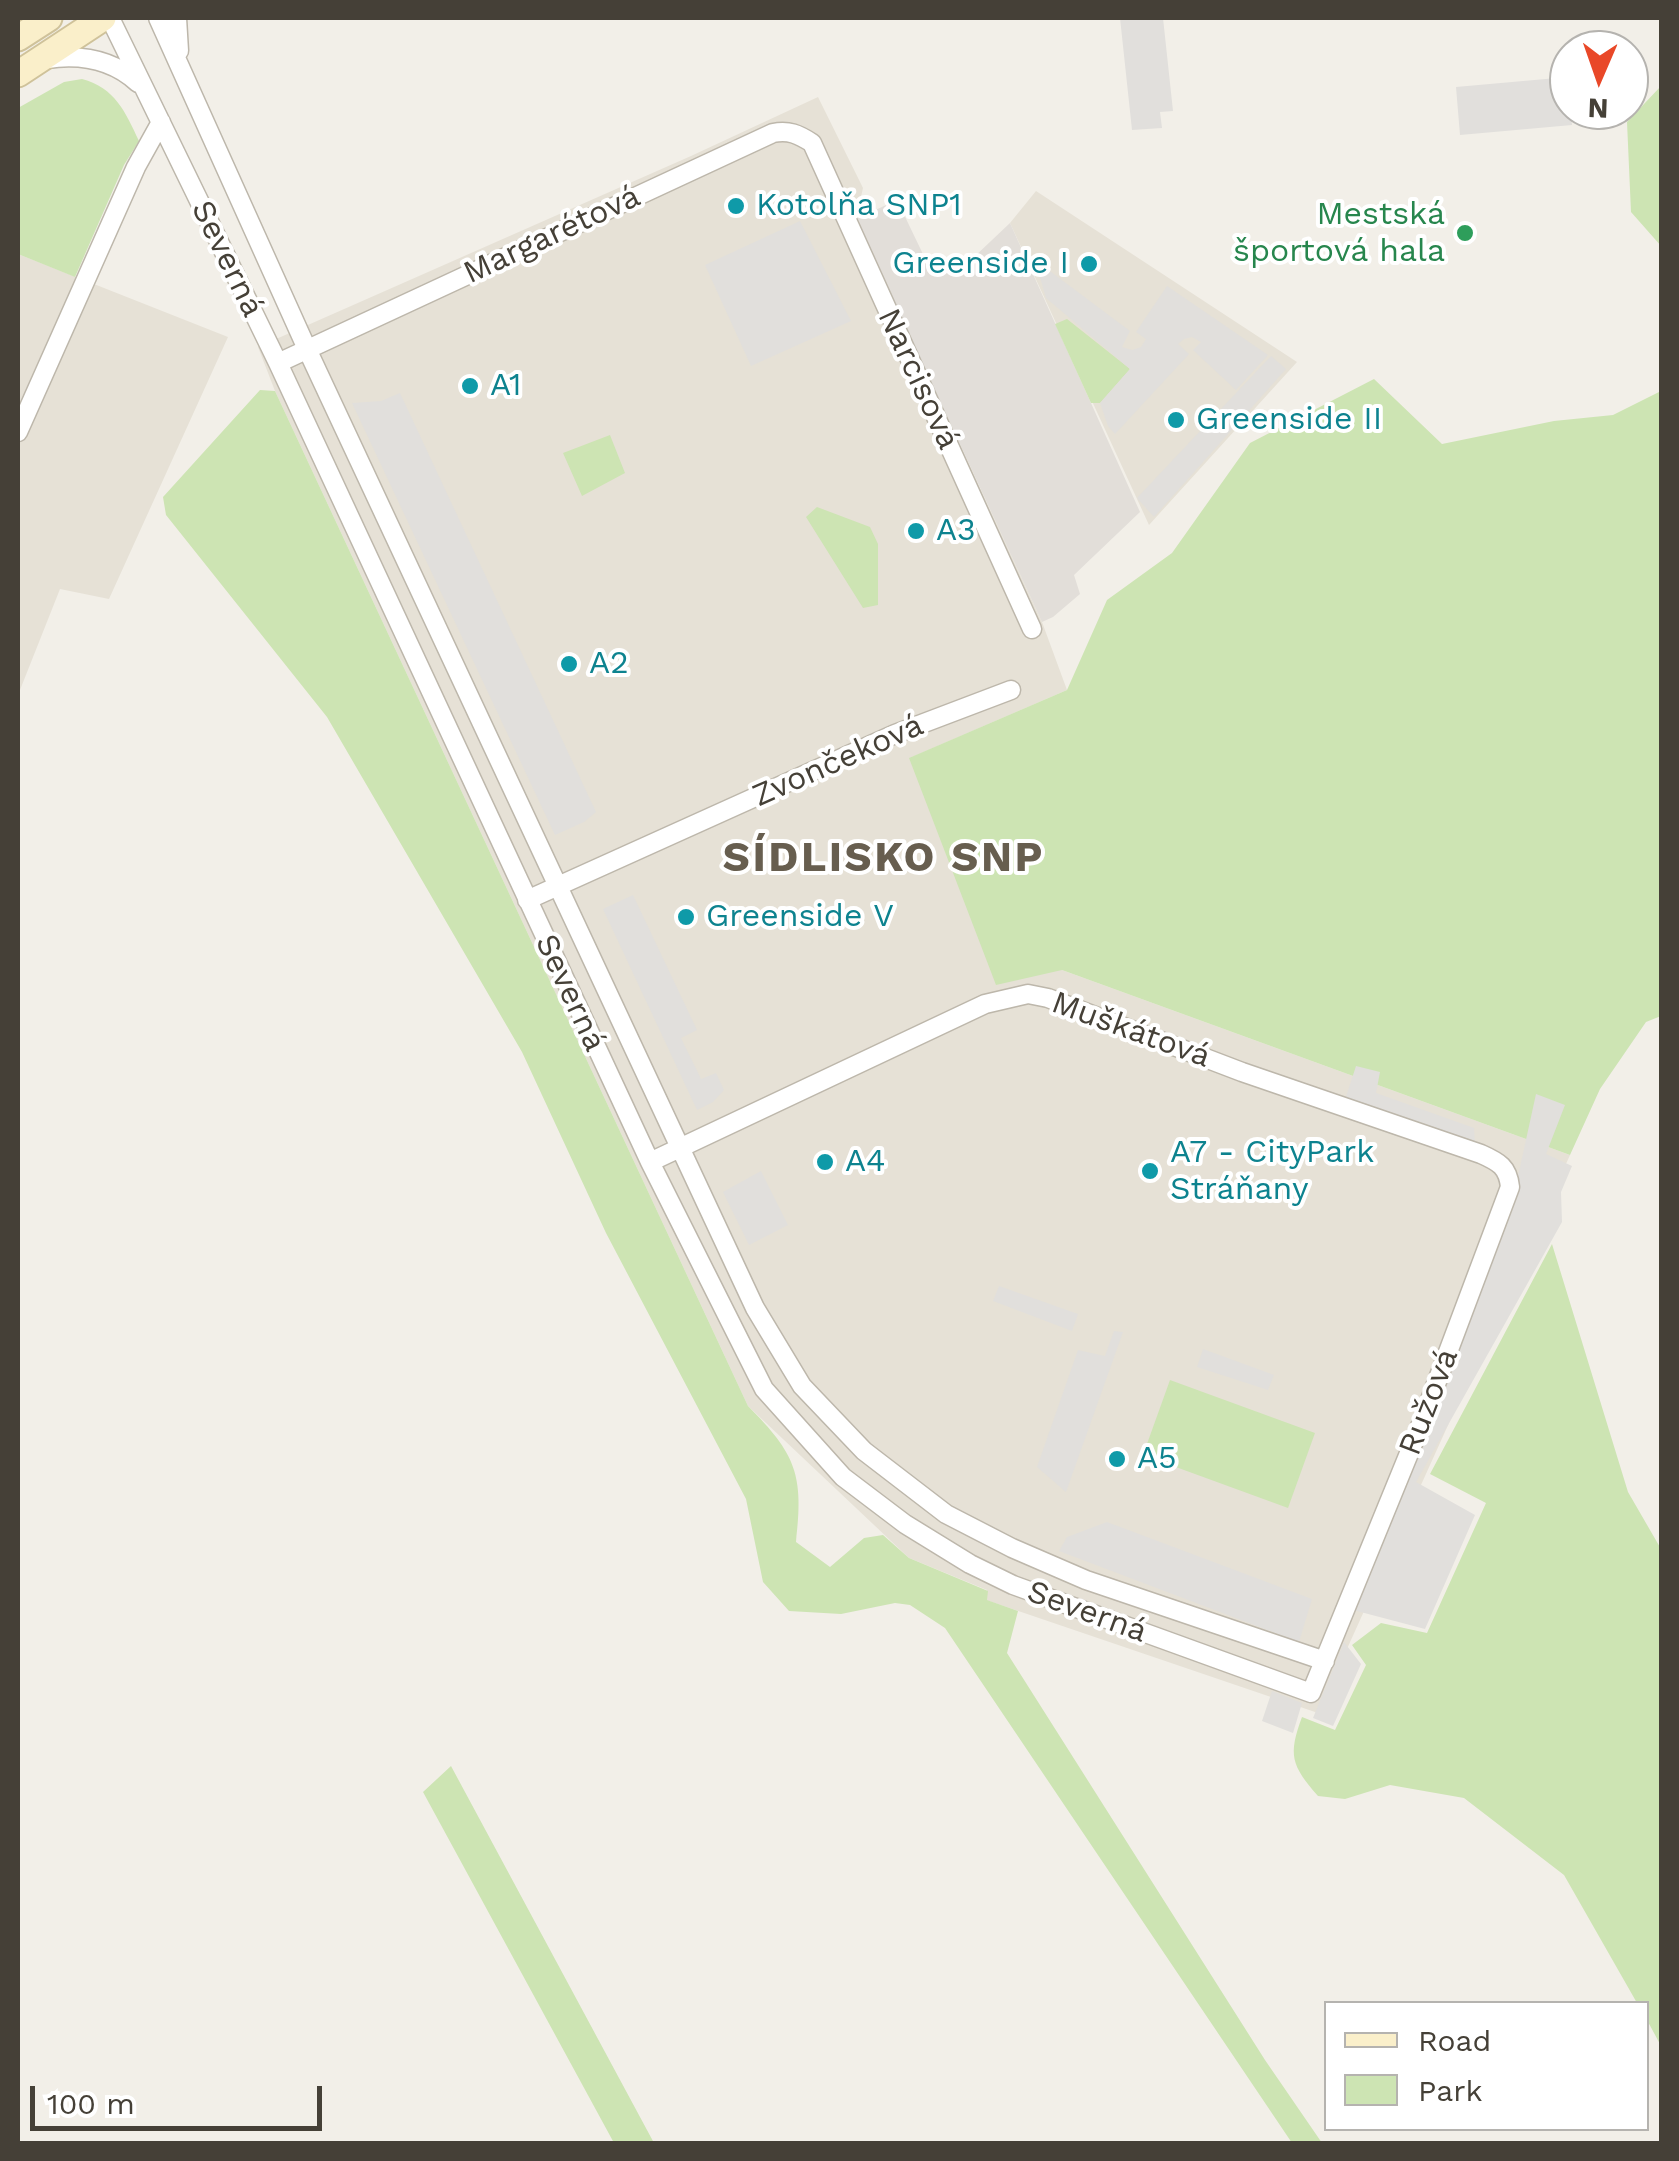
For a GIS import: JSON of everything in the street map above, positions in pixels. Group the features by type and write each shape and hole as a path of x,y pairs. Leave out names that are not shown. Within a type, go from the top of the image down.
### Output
{"main road":[{"path":"18,38 49,18"},
{"path":"18,74 106,18"}],"street":[{"name":"Severná","path":"106,18 146,91 278,363 650,1162 764,1389 843,1476 940,1547 1013,1585 1311,1693"},
{"name":"Severná","path":"158,18 307,350 754,1308 802,1386 864,1451 958,1521 1024,1554 1122,1594 1324,1661"},
{"path":"177,18 183,71"},
{"path":"41,60 67,56 96,60 123,69 146,91"},
{"path":"18,432 136,167 161,122"},
{"name":"Margarétová","path":"278,363 773,134 799,134"},
{"name":"Narcisová","path":"799,134 812,142 1032,629"},
{"name":"Zvončeková","path":"527,900 895,734 1011,690"},
{"name":"Muškátová","path":"650,1162 985,1004 1028,994 1481,1154"},
{"name":"Ružová","path":"1311,1693 1421,1424 1510,1187 1508,1172 1499,1162 1481,1154"},
{"path":"1013,1585 1024,1554"}],"shaded area":[{"path":"1120,18 1163,18 1173,111 1160,112 1162,128 1132,130"},
{"path":"1549,79 1549,127 1460,135 1456,87"},
{"name":"SÍDLISKO SNP","path":"818,97 863,188 856,219 1042,622 1067,690 910,758 1062,970 1570,1155 1318,1713 986,1600 987,1590 909,1558 748,1406 275,391 258,347"},
{"path":"1036,191 1297,362 1149,525 1010,223"},
{"path":"897,200 933,275 973,258 1010,223 1140,512 1074,575 1080,594 1042,622 856,219"},
{"path":"800,221 851,321 751,366 705,265"},
{"path":"18,254 228,337 109,599 60,589 18,695"},
{"path":"1035,260 1130,331 1122,347 1141,347 1146,339 1136,332 1167,286 1268,355 1236,390 1193,350 1201,342 1192,337 1184,339 1178,344 1189,354 1115,434 1100,403 1130,369 1046,298"},
{"path":"1271,356 1286,369 1154,517 1137,498"},
{"path":"400,393 596,812 555,835 352,403 381,401"},
{"path":"633,895 697,1030 681,1038 701,1079 716,1073 724,1090 713,1102 697,1110 603,909"},
{"path":"1356,1066 1380,1072 1376,1093 1474,1128 1475,1144 1344,1103"},
{"path":"1536,1094 1565,1105 1546,1154 1572,1166 1561,1192 1562,1222 1416,1482 1475,1515 1425,1629 1353,1610 1517,1181"},
{"path":"761,1171 788,1225 749,1245 723,1192"},
{"path":"999,1286 1078,1314 1072,1331 993,1301"},
{"path":"1114,1331 1123,1332 1066,1492 1037,1467 1078,1350 1105,1356"},
{"path":"1203,1349 1274,1375 1268,1390 1197,1367"},
{"path":"1107,1522 1312,1599 1299,1642 1059,1551 1067,1537"},
{"path":"1344,1642 1361,1664 1333,1726 1313,1718"},
{"path":"1272,1691 1302,1703 1293,1733 1262,1721"}],"green space":[{"path":"82,79 111,95 139,141 124,165 75,277 18,254 18,108 64,82"},
{"path":"1661,86 1661,246 1631,212 1627,130 1649,130 1649,99"},
{"path":"1067,319 1130,369 1100,403 1091,403 1055,324"},
{"path":"1374,379 1442,444 1554,421 1613,415 1661,391 1661,1016 1646,1022 1600,1089 1570,1155 1062,970 996,985 909,758 1067,690 1107,600 1172,553 1250,443"},
{"path":"260,390 275,391 748,1406 777,1438 793,1467 799,1499 796,1542 830,1567 864,1538 883,1535 909,1558 988,1591 987,1600 1018,1611 1007,1653 1265,2060 1322,2143 1292,2143 945,1628 910,1605 895,1603 841,1614 789,1611 763,1582 746,1499 606,1233 522,1052 327,717 166,515 163,497"},
{"path":"610,435 625,473 582,496 563,453"},
{"path":"817,507 870,527 878,544 878,605 863,608 806,517"},
{"path":"1552,1244 1628,1492 1661,1549 1661,2046 1649,2024 1649,2001 1636,2001 1564,1875 1464,1798 1390,1785 1345,1799 1318,1796 1297,1767 1295,1741 1302,1717 1335,1730 1366,1665 1352,1645 1381,1623 1427,1633 1486,1503 1430,1474"},
{"path":"1170,1380 1315,1433 1288,1508 1143,1455"},
{"path":"451,1766 654,2143 614,2143 423,1792"}],"place":[{"name":"Kotolňa SNP1","path":"736,206"},
{"name":"Mestská športová hala","path":"1465,233"},
{"name":"Greenside I","path":"1089,264"},
{"name":"A1","path":"470,386"},
{"name":"Greenside II","path":"1176,420"},
{"name":"A3","path":"916,531"},
{"name":"A2","path":"569,664"},
{"name":"Greenside V","path":"686,917"},
{"name":"A4","path":"825,1162"},
{"name":"A7 - CityPark Stráňany","path":"1150,1171"},
{"name":"A5","path":"1117,1459"}],"district":[{"name":"SÍDLISKO SNP","path":"884,859"}]}
